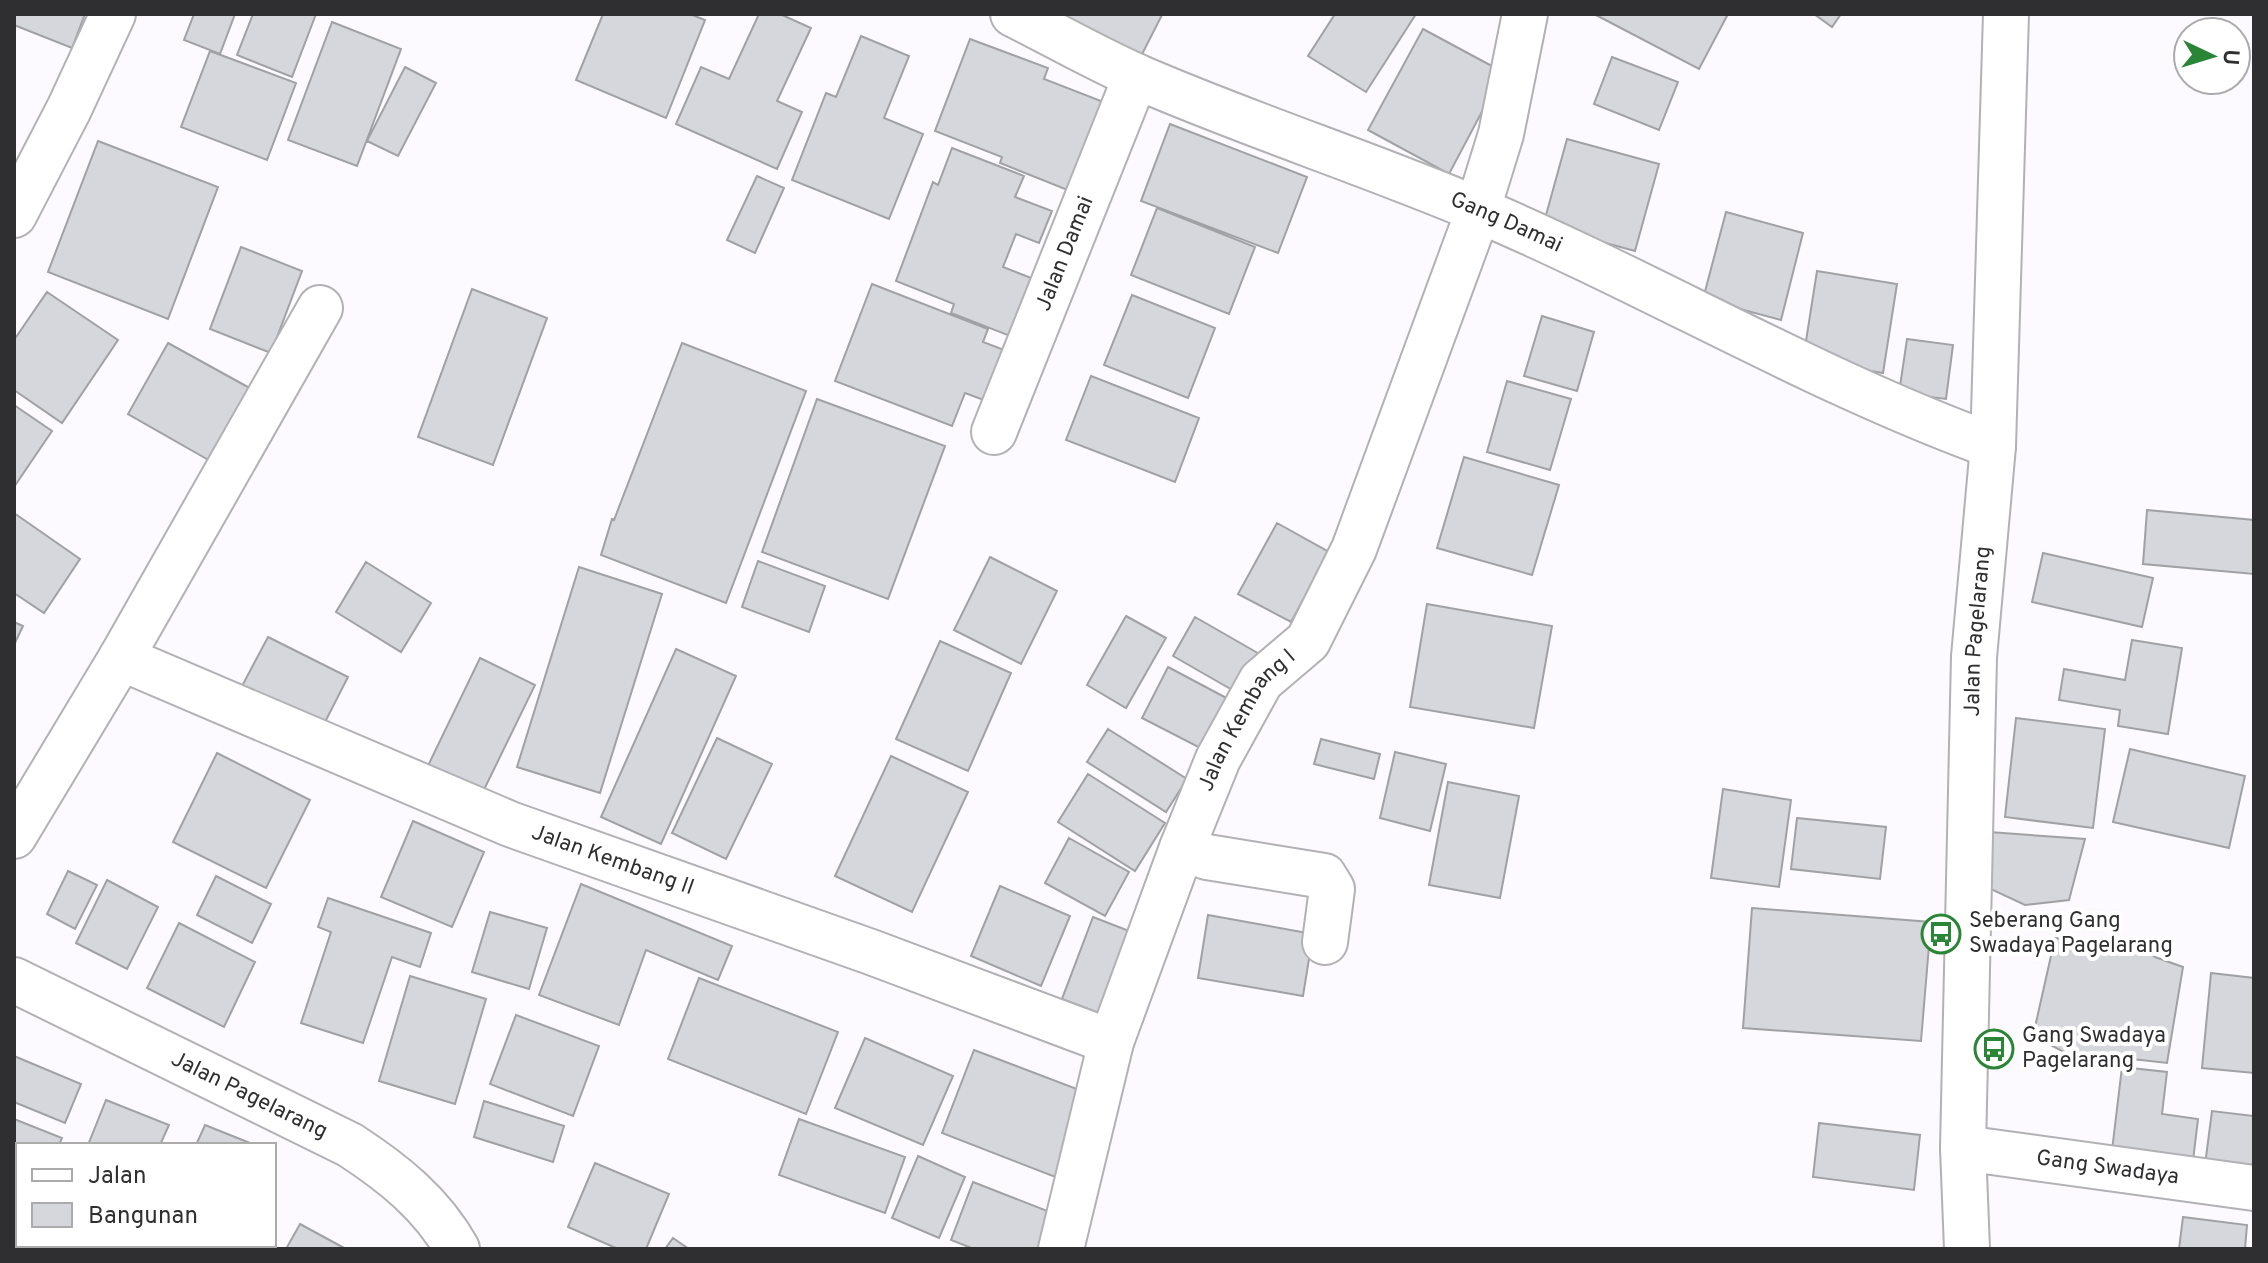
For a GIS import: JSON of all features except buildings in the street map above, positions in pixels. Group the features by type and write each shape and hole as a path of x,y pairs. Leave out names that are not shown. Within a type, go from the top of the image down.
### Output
{"street":[{"path":"14,215 69,109 113,14"},
{"name":"Gang Damai","path":"1013,14 1136,76 1477,210 1698,313 1773,353 1866,396 1993,446"},
{"name":"Jalan Kembang I","path":"1061,1249 1111,1042 1218,759 1261,681 1308,641 1354,549 1477,210 1501,134 1525,14"},
{"name":"Jalan Pagelarang","path":"1967,1249 1963,1148 1974,657 1993,446 2005,15"},
{"name":"Jalan Damai","path":"994,432 1136,76"},
{"path":"14,836 121,658 320,308"},
{"name":"Jalan Kembang II","path":"121,658 510,824 871,952 1111,1042"},
{"path":"1182,848 1207,857 1324,876 1332,889 1325,942"},
{"name":"Jalan Pagelarang","path":"14,980 350,1145 389,1171 427,1207 457,1249"},
{"name":"Gang Swadaya","path":"1963,1148 2254,1188"}],"place":[{"name":"Seberang Gang Swadaya Pagelarang","path":"1941,934"},
{"name":"Gang Swadaya Pagelarang","path":"1994,1049"}]}
